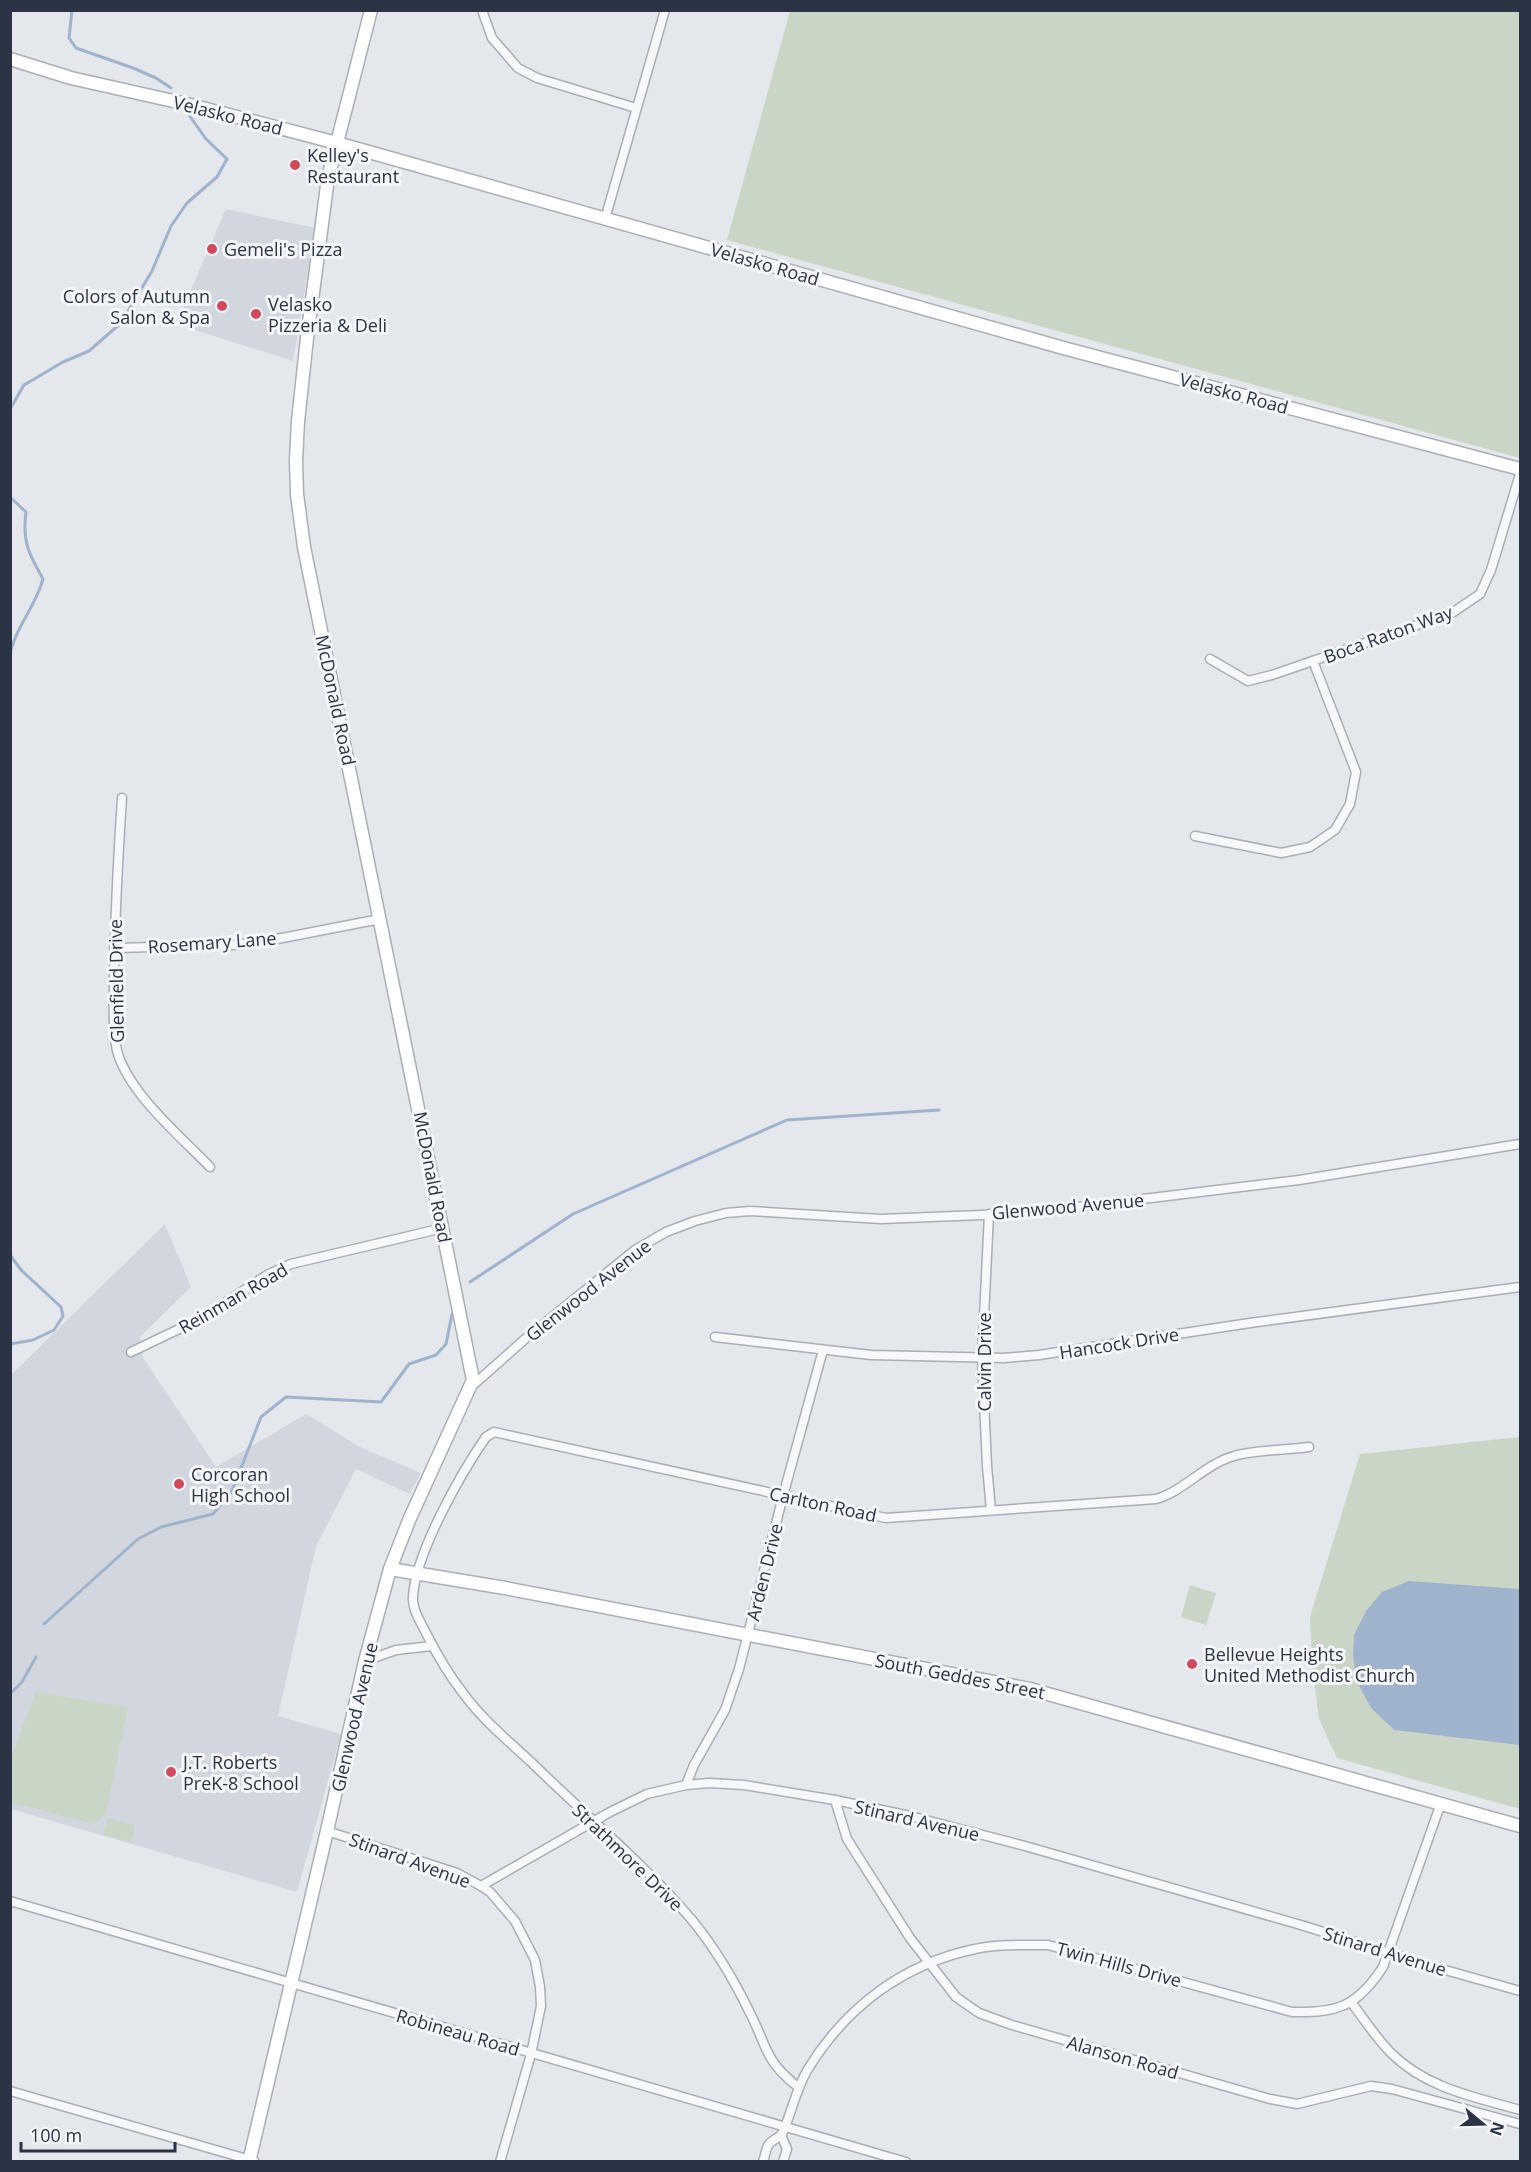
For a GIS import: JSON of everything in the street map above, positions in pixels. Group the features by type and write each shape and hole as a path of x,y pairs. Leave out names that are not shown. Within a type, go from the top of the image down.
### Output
{"street":[{"name":"McDonald Road","path":"371,10 328,178 298,421 297,494 304,547 471,1365 473,1380 471,1387"},
{"path":"482,10 492,39 518,68 537,78 636,108"},
{"path":"605,219 665,10"},
{"name":"Velasko Road","path":"10,59 81,80 337,143 1067,349 1521,469"},
{"name":"Boca Raton Way","path":"1210,658 1248,681 1272,675 1452,613 1480,594 1491,570 1521,474"},
{"path":"1195,836 1281,853 1310,848 1335,830 1350,804 1356,772 1313,661"},
{"name":"Glenfield Drive","path":"122,798 115,896 113,1011 118,1054 142,1097 210,1167"},
{"name":"Rosemary Lane","path":"114,948 234,945 380,919"},
{"name":"Glenwood Avenue","path":"251,2161 365,1661 390,1569 410,1518 471,1387 525,1339 635,1250 666,1232 695,1221 750,1210 880,1219 1070,1208 1299,1180 1521,1144"},
{"name":"Calvin Drive","path":"989,1214 982,1358 987,1466 992,1510"},
{"name":"Reinman Road","path":"130,1352 202,1318 267,1275 291,1264 443,1228"},
{"name":"Hancock Drive","path":"715,1337 871,1355 982,1358 1040,1355 1238,1325 1521,1287"},
{"name":"Arden Drive","path":"686,1785 725,1710 739,1670 823,1350"},
{"name":"Carlton Road","path":"417,1573 431,1537 453,1494 479,1447 486,1437 494,1432 886,1518 1156,1498 1167,1496 1209,1467 1234,1456 1309,1447"},
{"name":"South Geddes Street","path":"390,1569 505,1588 1030,1689 1521,1826"},
{"name":"Strathmore Drive","path":"417,1573 413,1599 416,1613 432,1646 464,1695 592,1822 644,1869 697,1927 714,1948 751,2014 769,2057 783,2075 798,2087"},
{"path":"365,1661 396,1650 432,1646"},
{"name":"Stinard Avenue","path":"327,1831 457,1873 481,1886 592,1822 647,1794 686,1785 709,1783 744,1785 835,1800 910,1816 1025,1846 1301,1924 1521,1990"},
{"name":"Alanson Road","path":"835,1800 847,1839 910,1938 956,1998 979,2013 1012,2025 1270,2099 1297,2104 1305,2103 1371,2086 1521,2124"},
{"name":"Twin Hills Drive","path":"785,2125 798,2087 809,2068 855,2010 885,1985 929,1962 975,1949 1012,1944 1048,1945 1292,2012 1334,2010 1351,2002 1374,1981 1389,1952 1441,1803"},
{"path":"481,1886 490,1892 515,1921 535,1960 540,1987 541,2006 531,2054 500,2162"},
{"name":"Robineau Road","path":"10,1901 906,2162"},
{"path":"1351,2002 1384,2046 1422,2078 1453,2092 1521,2110"},
{"path":"10,2091 251,2161"},
{"path":"764,2162 769,2145 782,2135 785,2125"},
{"path":"782,2135 787,2149 783,2162"}],"shaded area":[{"path":"226,209 315,228 293,361 176,324"},
{"name":"Corcoran High School","path":"165,1224 191,1287 140,1337 143,1358 216,1467 306,1414 362,1448 421,1473 410,1494 356,1469 316,1546 278,1716 341,1734 297,1892 11,1809 11,1375"}],"green space":[{"path":"790,11 1520,11 1520,458 727,240"},
{"path":"1520,1437 1520,1809 1337,1758 1319,1719 1312,1661 1310,1617 1360,1454"},
{"path":"1190,1585 1216,1593 1206,1625 1181,1617"},
{"path":"36,1692 128,1707 106,1814 94,1824 11,1802 11,1758"},
{"path":"107,1818 135,1825 131,1842 103,1835"}],"water":[{"path":"1409,1581 1520,1589 1520,1745 1394,1730 1371,1708 1356,1680 1353,1656 1354,1635 1366,1611 1382,1592"}],"waterway":[{"path":"72,10 69,38 76,48 133,68 156,78 171,88"},
{"path":"10,409 24,385 63,362 89,351 121,323 152,271 171,226 187,203 217,177 227,159 206,139 189,115"},
{"path":"10,497 26,512 26,540 43,579 14,641 10,669"},
{"path":"10,697 10,710"},
{"path":"470,1282 573,1214 787,1120 939,1110"},
{"path":"10,1255 22,1271 61,1307 63,1316 54,1330 33,1340 10,1344"},
{"path":"44,1624 138,1539 161,1527 213,1514 232,1491 261,1417 286,1397 381,1402 409,1364 436,1355 446,1344 452,1314"},
{"path":"10,1694 22,1682 36,1657"}],"place":[{"name":"Kelley's Restaurant","path":"295,165"},
{"name":"Gemeli's Pizza","path":"212,249"},
{"name":"Colors of Autumn Salon & Spa","path":"222,306"},
{"name":"Velasko Pizzeria & Deli","path":"256,314"},
{"name":"Corcoran High School","path":"179,1484"},
{"name":"Bellevue Heights United Methodist Church","path":"1192,1664"},
{"name":"J.T. Roberts PreK-8 School","path":"171,1772"}]}
